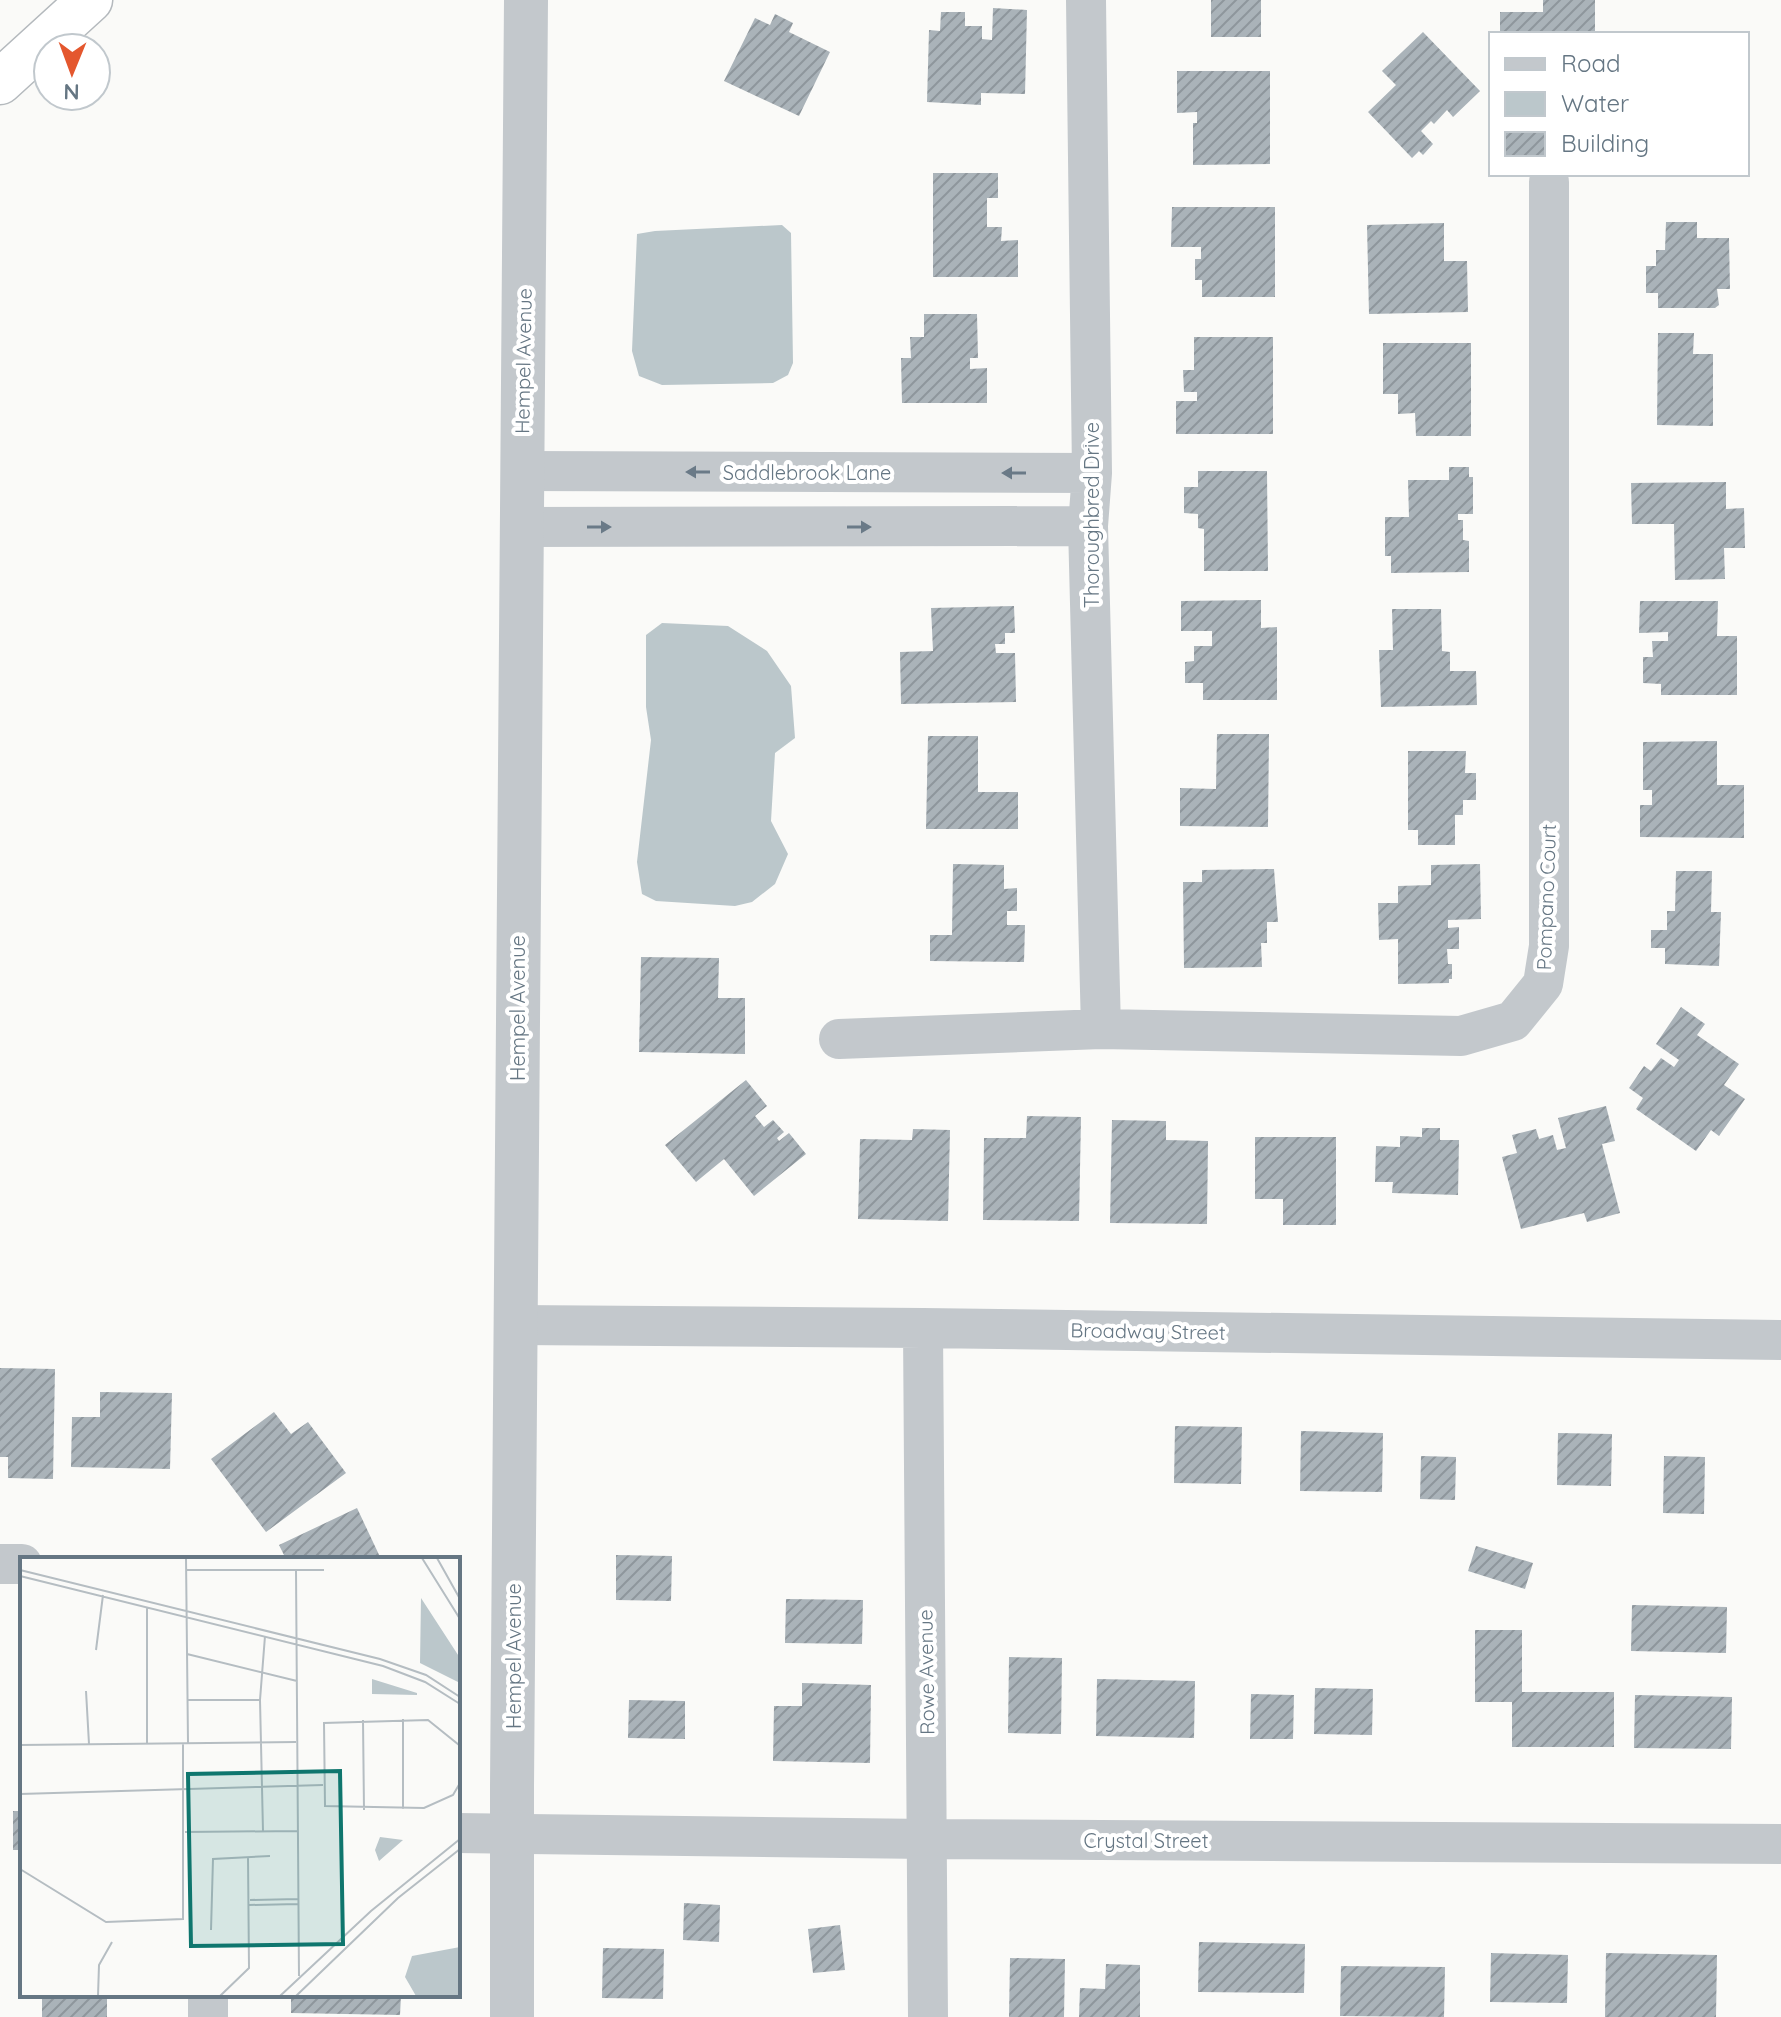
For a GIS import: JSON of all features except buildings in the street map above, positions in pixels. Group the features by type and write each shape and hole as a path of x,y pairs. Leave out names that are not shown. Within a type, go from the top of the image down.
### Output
{"highway":[{"path":"0,82 90,0"}],"street":[{"name":"Hempel Avenue","path":"512,2017 526,0"},
{"name":"Thoroughbred Drive","path":"1086,0 1092,473 1088,526 1101,1029"},
{"name":"Pompano Court","path":"839,1039 1101,1029 1461,1036 1513,1021 1543,984 1549,946 1549,182"},
{"name":"Saddlebrook Lane","path":"522,471 1092,473"},
{"path":"521,527 1088,526"},
{"name":"Broadway Street","path":"515,1325 1781,1340"},
{"name":"Rowe Avenue","path":"923,1328 928,2017"},
{"name":"Crystal Street","path":"460,1833 1781,1844"}],"water":[{"path":"782,225 791,233 793,363 788,375 773,383 662,385 639,376 632,351 637,234"},
{"path":"662,623 728,626 767,651 791,686 795,738 775,753 771,821 788,854 775,884 752,902 735,906 656,901 642,894 637,862 651,740 646,707 646,635"}]}
